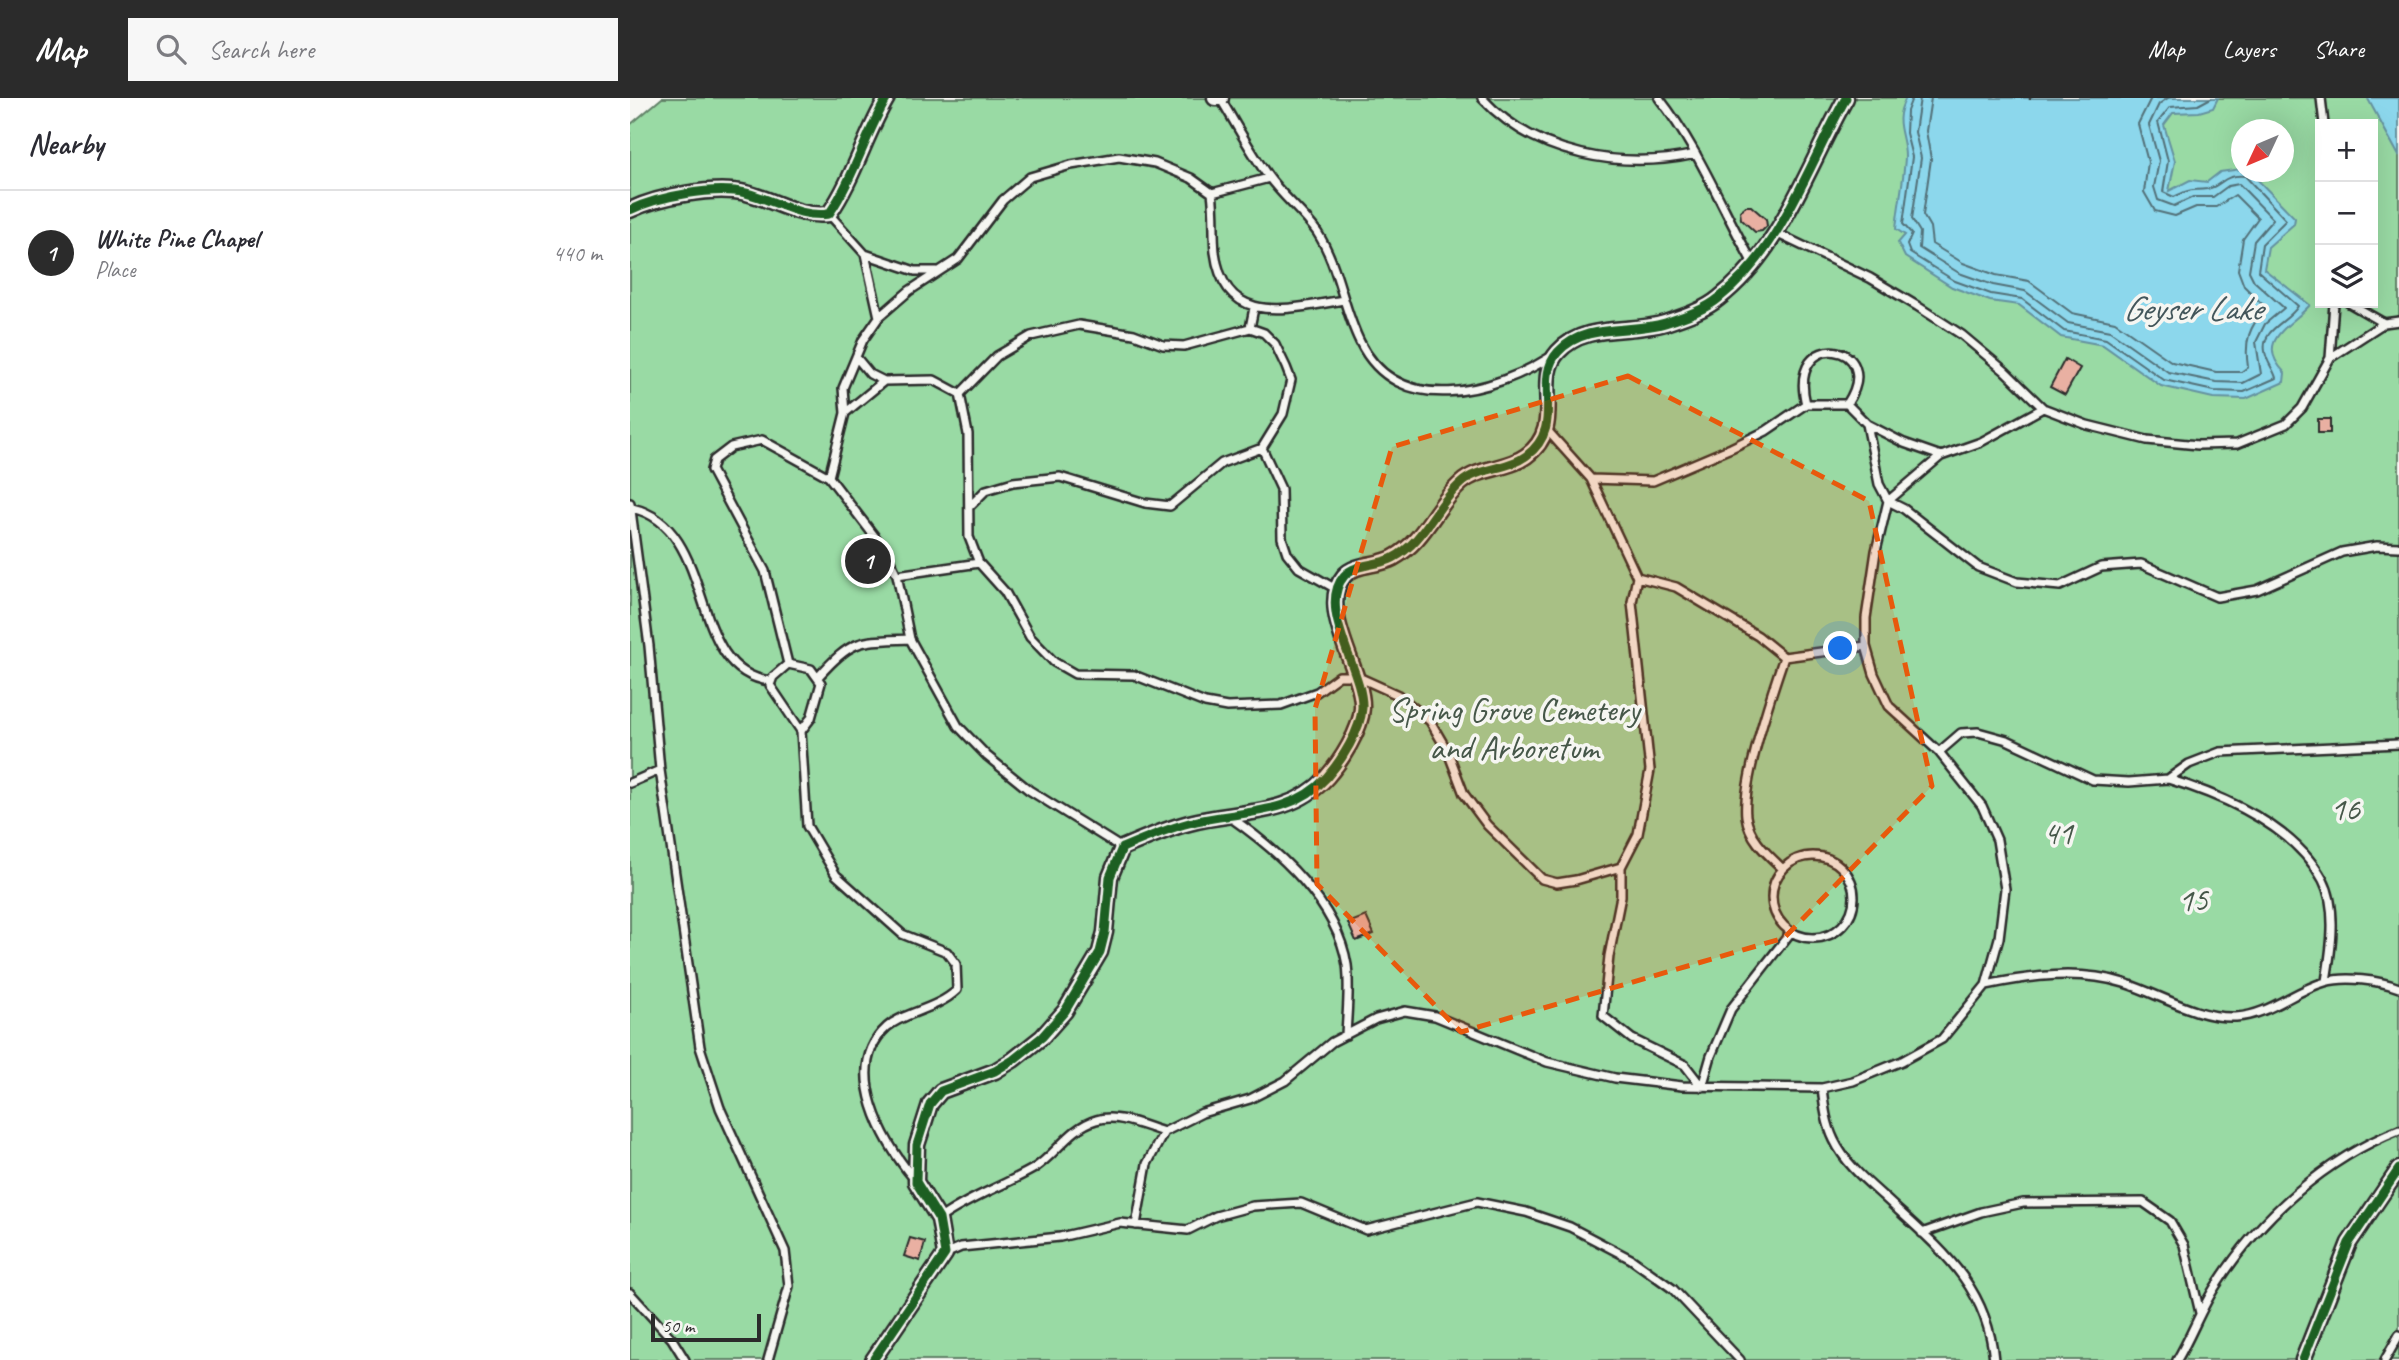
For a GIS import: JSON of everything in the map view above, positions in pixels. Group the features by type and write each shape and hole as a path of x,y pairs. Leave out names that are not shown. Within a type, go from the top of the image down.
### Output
{"street":[{"path":"630,210 652,199 701,193 744,193 812,216 829,214 848,182 869,128 887,98"},
{"path":"873,1360 945,1254 939,1219 916,1182 917,1145 930,1104 941,1091 995,1071 1013,1060 1042,1037 1065,1012 1100,952 1105,932 1110,877 1122,848 1190,822 1274,810 1304,797 1327,778 1342,756 1362,709 1356,676 1339,629 1336,589 1344,576 1353,569 1394,558 1416,541 1463,481 1484,471 1510,466 1528,455 1540,443 1547,430 1549,378 1556,354 1573,340 1597,331 1663,323 1696,311 1717,300 1754,265 1776,233 1846,98"},
{"path":"2303,1360 2349,1243 2399,1169"}],"lane":[{"path":"1219,98 1269,178 1318,233 1339,277 1344,300 1370,360 1396,378 1428,393 1462,392 1530,370 1556,354"},
{"path":"1482,98 1508,121 1545,142 1589,157 1665,161 1696,154"},
{"path":"1659,98 1696,154 1754,265"},
{"path":"2321,98 2323,119"},
{"path":"829,477 845,413 843,388 863,340 879,317 938,271 958,259 1003,200 1030,177 1071,165 1119,157 1155,163 1191,178 1212,192 1269,178"},
{"path":"1212,192 1216,253 1221,274 1236,298 1254,308 1287,309 1344,300"},
{"path":"829,214 865,254 915,271 938,271"},
{"path":"1776,233 1870,278 1917,306 1997,364 2043,408 2087,425 2147,440 2198,445 2237,443 2286,424 2302,408 2330,358 2334,308"},
{"path":"865,254 879,317"},
{"path":"1250,328 1254,308"},
{"path":"2358,308 2384,323"},
{"path":"2330,358 2384,323 2399,321"},
{"path":"960,394 997,356 1031,336 1079,325 1134,334 1163,345 1184,346 1250,328 1264,333 1275,344 1291,380 1283,414 1262,448 1222,463 1170,506 1145,503 1060,477 1013,482 986,490 970,506"},
{"path":"1806,404 1802,381 1805,369 1818,353 1829,350 1840,352 1856,366 1859,380 1847,404"},
{"path":"856,357 870,374 884,381 934,380 960,394"},
{"path":"845,413 884,381"},
{"path":"960,394 968,434 969,537 979,563 1005,592 1030,637 1054,662 1075,674 1134,675 1205,703 1227,707 1281,705 1318,692 1339,676 1356,676 1398,695 1430,722 1448,752 1464,794 1487,825 1542,879 1557,883 1621,867"},
{"path":"1591,480 1653,481 1731,449 1784,420 1806,404 1847,404 1867,424 1904,443 1941,456"},
{"path":"1888,501 1941,456 1981,442 2043,408"},
{"path":"1136,1225 1147,1164 1164,1132 1202,1113 1250,1099 1285,1081 1346,1035 1376,1019 1405,1011 1435,1016 1547,1062 1615,1078 1702,1087 1822,1087 1865,1076 1902,1061 1942,1039 1986,985 1999,938 2005,889 1997,840 1982,806 1939,752 1888,706 1866,646 1866,618 1888,501 1880,484 1867,424"},
{"path":"1547,430 1591,480 1637,577 1632,602 1650,770 1638,834 1621,867 1622,896 1609,956 1603,1016 1632,1039 1685,1065 1702,1087"},
{"path":"788,664 765,571 711,470 714,460 731,447 762,440 829,477 885,550 897,575 909,639 958,726 987,756 1065,815 1122,848"},
{"path":"1262,448 1280,489 1282,538 1287,553 1299,568 1336,589"},
{"path":"1888,501 1904,509 1978,567 2017,582 2060,586 2101,567 2141,564 2217,597 2258,590 2342,552 2377,546 2399,547"},
{"path":"768,1360 789,1286 785,1251 720,1108 700,1047 660,770 631,506 648,512 657,519 681,548 696,576 723,652 753,679 770,681"},
{"path":"897,575 979,563"},
{"path":"1637,577 1676,587 1758,636 1784,657 1866,646"},
{"path":"818,676 849,646 862,641 909,639"},
{"path":"1783,869 1757,843 1746,816 1748,789 1784,657"},
{"path":"788,664 811,669 818,676 820,694 811,718 801,731"},
{"path":"770,681 788,664"},
{"path":"770,681 775,695 801,731 807,825 836,875 902,934 947,952 956,964 957,990 928,1009 889,1025 875,1041 867,1061 866,1084 881,1127 900,1162 916,1182"},
{"path":"1939,752 1961,733 1978,732 2007,740 2093,780 2168,779 2255,815 2306,858 2324,881 2331,909 2326,981"},
{"path":"2168,779 2189,764 2220,752 2399,744"},
{"path":"630,783 660,770"},
{"path":"1230,817 1260,838 1284,861 1334,920 1347,965 1346,1035"},
{"path":"1823,857 1845,872 1852,884 1854,898 1851,912 1832,933 1805,937 1791,932 1781,924 1771,900 1772,887 1783,869 1797,858 1823,857"},
{"path":"1702,1087 1711,1056 1731,1009 1791,932"},
{"path":"1986,985 2043,976 2082,975 2122,982 2203,1014 2232,1017 2258,1015 2326,981 2359,980 2399,988"},
{"path":"1822,1087 1834,1139 1852,1168 1963,1273 1980,1305 1992,1341 1994,1360"},
{"path":"939,1219 967,1199 998,1188 1036,1167 1070,1134 1097,1119 1123,1120 1164,1132"},
{"path":"2177,1360 2200,1313 2250,1239 2294,1195 2342,1159 2371,1141 2399,1130"},
{"path":"945,1254 961,1247 1060,1237 1119,1223 1188,1230 1216,1216 1253,1206 1301,1203 1366,1230 1478,1202 1526,1212 1570,1227 1631,1259 1674,1289 1740,1360"},
{"path":"1922,1233 1981,1212 2023,1203 2143,1202 2170,1222 2184,1245 2200,1313"},
{"path":"630,1293 673,1339 685,1360"},
{"path":"2385,1360 2399,1335"}],"highlighted area":[{"path":"1628,376 1869,501 1932,786 1784,938 1461,1032 1317,884 1315,709 1392,447"}],"green space":[{"name":"Spring Grove Cemetery and Arboretum","path":"662,98 2399,98 2399,1360 630,1360 630,125"}],"water":[{"name":"Geyser Lake","path":"1906,98 2218,98 2213,108 2199,112 2173,113 2164,125 2175,161 2169,191 2190,180 2207,182 2220,172 2231,170 2231,182 2260,182 2295,218 2294,224 2268,247 2264,269 2310,305 2285,328 2274,343 2276,362 2285,373 2284,382 2246,399 2213,398 2161,386 2103,345 2061,337 2019,305 1990,301 1952,287 1905,257 1898,243 1905,235 1896,229 1905,157 1900,128 1902,106"},
{"path":"2399,98 2399,156 2368,99"}],"building":[{"path":"1751,206 1766,219 1767,226 1762,231 1755,232 1741,219 1740,211"},
{"path":"2065,359 2080,368 2065,395 2050,387"},
{"path":"2318,419 2330,419 2330,433 2318,433"},
{"path":"873,550 881,567 878,568 880,575 861,581 854,556"},
{"path":"1366,916 1374,934 1356,941 1348,923"},
{"path":"910,1238 925,1242 920,1261 904,1256"}],"cycle path":[{"path":"630,210 671,197 733,191 807,213 829,214 846,186 887,98"},
{"path":"873,1360 945,1254 939,1219 916,1182 917,1145 930,1104 941,1091 995,1071 1013,1060 1042,1037 1065,1011 1100,952 1105,932 1110,877 1122,848 1189,823 1280,806 1297,800 1327,777 1349,745 1358,726 1362,708 1361,693 1343,641 1335,605 1337,590 1344,576 1354,569 1387,561 1404,551 1422,533 1461,483 1476,474 1518,461 1538,444 1545,431 1551,363 1558,352 1569,343 1581,336 1608,330 1651,326 1686,316 1713,302 1741,278 1777,231 1846,98"},
{"path":"2303,1360 2349,1243 2399,1169"}],"place":[{"name":"White Pine Chapel","path":"868,561"}],"park label":[{"name":"16","path":"2345,809"},
{"name":"41","path":"2058,833"},
{"name":"15","path":"2193,900"}]}
